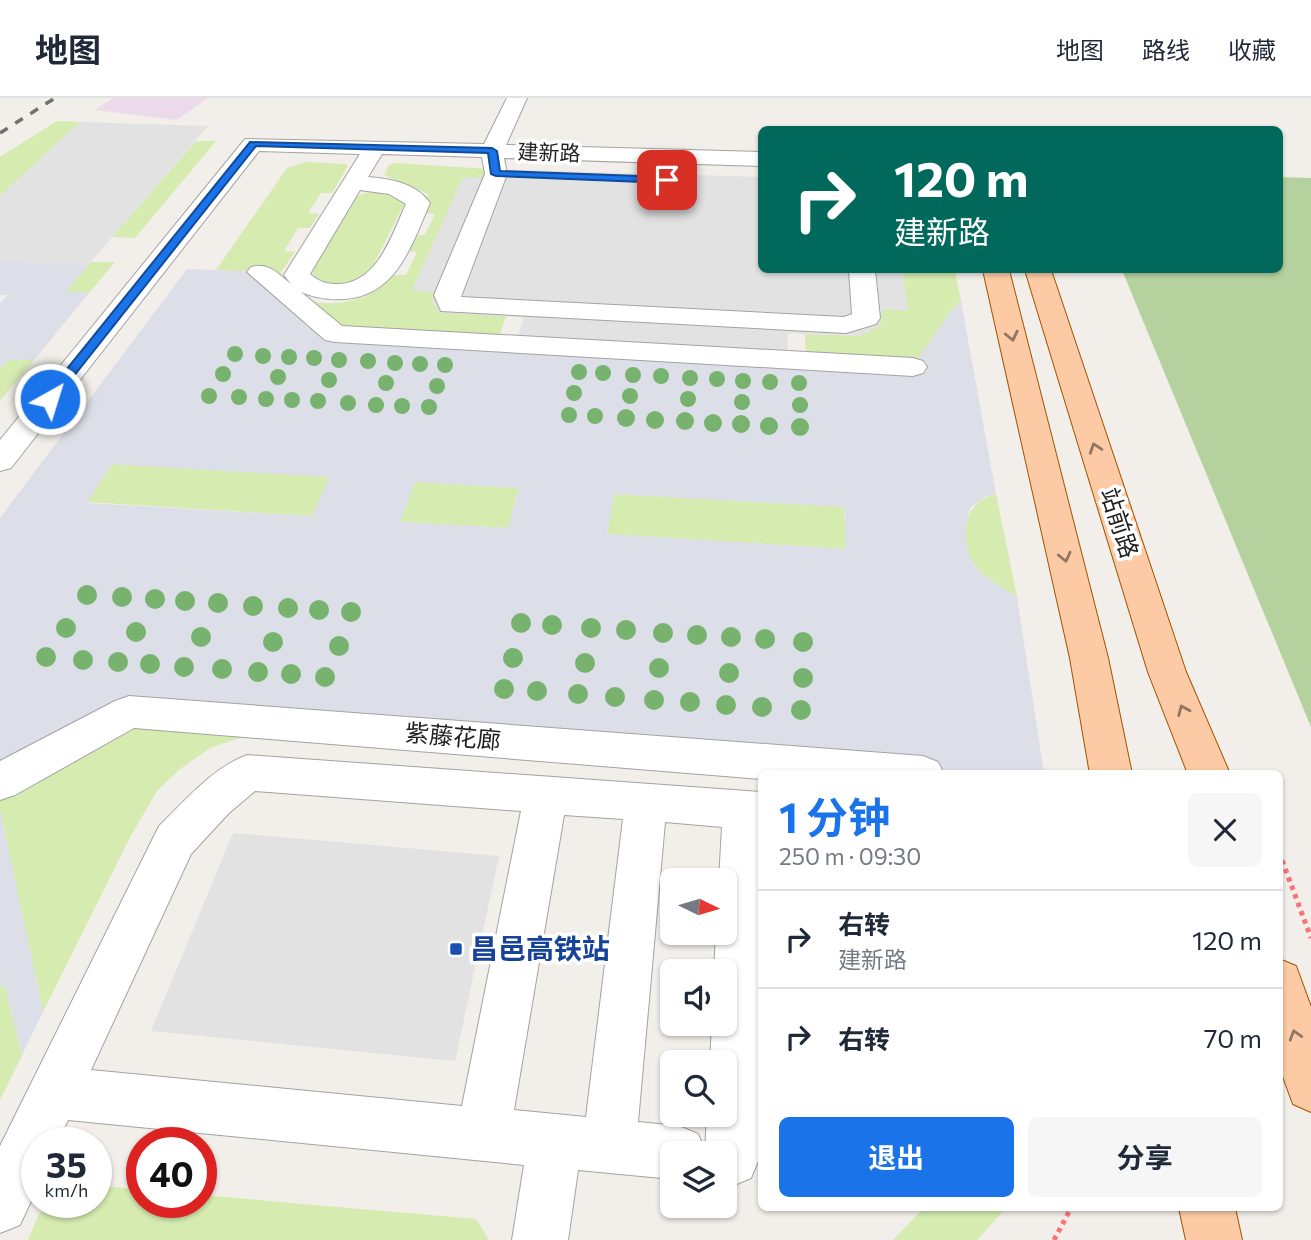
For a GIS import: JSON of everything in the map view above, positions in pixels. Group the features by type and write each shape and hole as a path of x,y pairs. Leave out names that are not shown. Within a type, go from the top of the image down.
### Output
{"main road":[{"path":"997,273 1089,658 1110,770"},
{"name":"站前路","path":"1039,273 1167,671 1207,770"},
{"path":"1283,996 1311,1086"},
{"path":"1208,1211 1214,1240"}],"street":[{"path":"517,98 503,166 447,295 451,305 846,325 866,318 862,273"},
{"name":"建新路","path":"0,461 253,144 374,147 503,166 758,159"},
{"path":"353,183 384,185 412,195 418,203 383,274 370,286 350,293 319,291 306,287 297,275 374,147"},
{"path":"715,181 716,158"},
{"path":"260,272 335,334 913,367"},
{"name":"紫藤花廊","path":"0,782 129,712 872,770"},
{"path":"0,1205 175,839 214,800 247,773 753,810 739,1159"},
{"path":"483,1134 546,795"},
{"path":"609,1146 646,802"},
{"path":"54,1093 660,1151"},
{"path":"540,1240 555,1141"}],"path":[{"path":"1283,863 1311,938"},
{"path":"1054,1240 1069,1211"}],"shaded area":[{"path":"113,98 208,98 177,120 95,110"},
{"path":"80,122 208,126 88,265 0,261 0,196"},
{"path":"490,169 758,177 758,273 902,273 908,310 883,309 880,326 860,336 788,333 787,360 515,345 524,317 439,313 432,302 436,293 412,290 463,177 486,178"},
{"path":"0,261 88,265 66,291 89,293 34,360 8,360 0,369 0,303 7,295 0,295"},
{"path":"187,269 260,272 335,334 913,367 949,313 961,301 996,494 986,496 970,508 965,532 968,553 975,567 986,577 1017,597 1044,770 884,770 129,712 0,782 0,518","holes":["112,464 329,477 312,516 87,503","415,482 518,488 519,489 508,528 400,522","614,494 844,507 846,549 607,534"]},
{"path":"0,809 43,1012 22,1055 5,985 0,987"},
{"path":"233,833 499,856 455,1061 151,1031"}],"green space":[{"path":"57,121 80,122 0,196 0,157"},
{"path":"196,141 216,141 135,238 112,237"},
{"path":"305,162 348,166 332,193 321,193 308,213 319,214 310,228 298,228 284,251 295,252 281,272 286,287 308,300 322,303 356,299 376,290 393,275 406,275 417,252 404,250 412,235 425,235 435,214 423,213 428,194 384,175 389,165 395,163 489,169 413,290 436,293 439,312 506,316 497,343 335,334 260,272 216,270 287,168"},
{"path":"1283,177 1311,178 1311,727 1123,273 1283,273"},
{"path":"372,191 388,193 402,200 404,204 371,270 350,288 322,282 311,269 352,198"},
{"path":"91,262 115,262 89,293 65,292"},
{"path":"902,273 956,273 961,301 949,313 913,367 806,361 805,334 860,336 882,309 907,310"},
{"path":"8,360 34,360 0,401 0,369"},
{"path":"112,464 330,477 312,516 86,502"},
{"path":"415,482 519,488 508,528 400,522"},
{"path":"614,494 844,507 846,549 607,534"},
{"path":"996,494 1017,597 981,573 966,547 966,524 970,514 985,498"},
{"path":"129,712 272,735 242,737 210,748 180,769 157,791 130,837 43,1012 0,809 0,782"},
{"path":"5,985 22,1055 0,1100 0,987"},
{"path":"112,1187 126,1188 126,1218 217,1218 217,1196 476,1219 489,1240 28,1240 37,1218 112,1218"},
{"path":"921,1211 1003,1211 977,1240 893,1240"}],"railway":[{"path":"0,133 55,98"}],"place":[{"name":"昌邑高铁站","path":"456,949"}],"route":[{"path":"50,399 253,144 492,151 496,174 667,180"}]}
